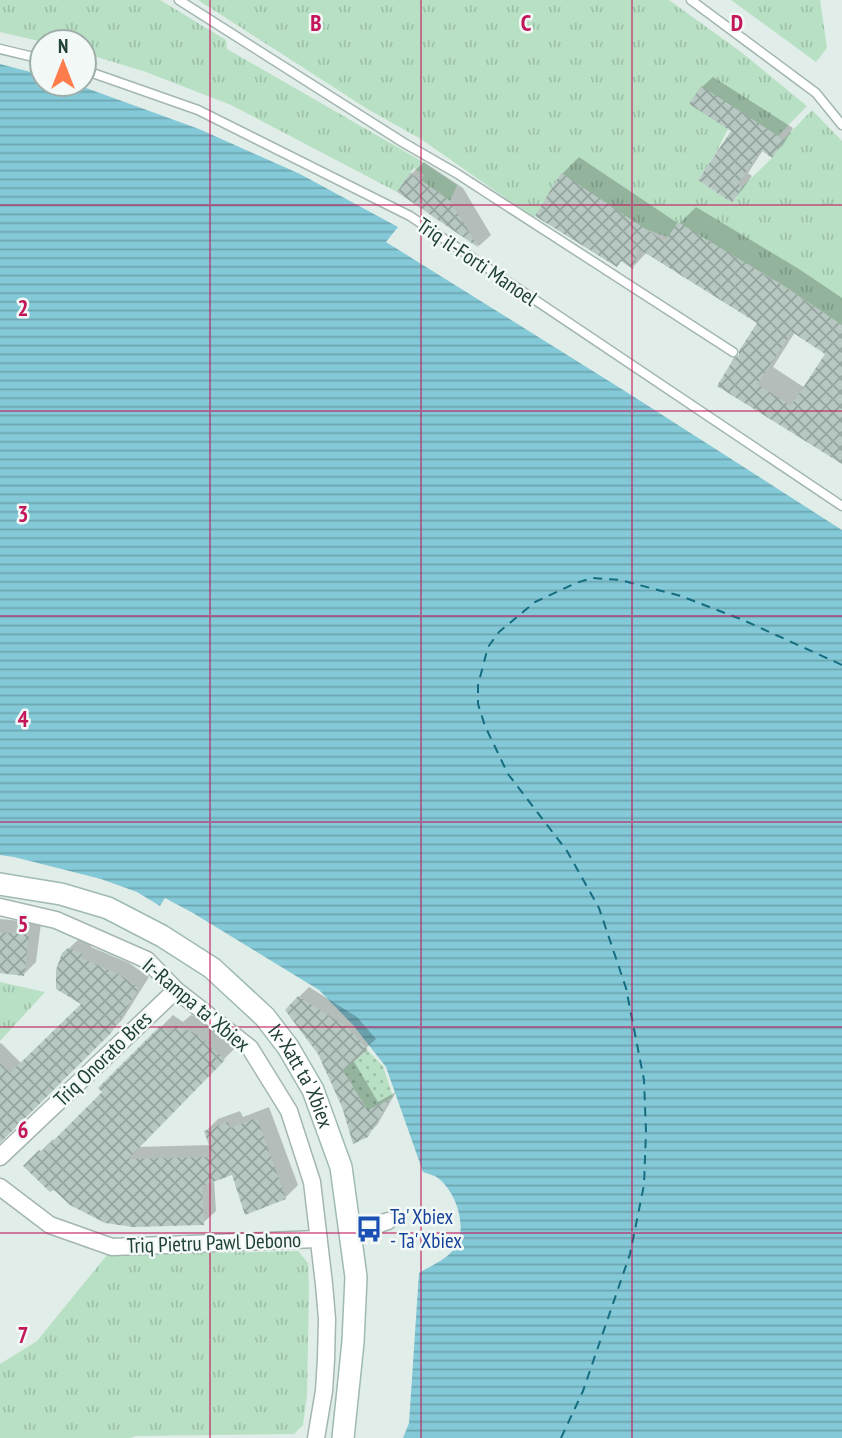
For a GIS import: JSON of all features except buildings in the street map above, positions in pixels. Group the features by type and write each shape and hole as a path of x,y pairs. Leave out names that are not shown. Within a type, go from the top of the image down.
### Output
{"main road":[{"name":"Ix-Xatt ta' Xbiex","path":"0,884 61,894 108,908 162,936 212,968 265,1017 288,1046 313,1090 341,1167 356,1277 353,1342 343,1438"}],"street":[{"name":"Ir-Rampa ta' Xbiex","path":"0,907 56,920 147,960 176,990 250,1048 289,1111 312,1182 327,1319 324,1391 316,1438"},
{"name":"Triq Onorato Bres","path":"0,1157 176,990"},
{"name":"Triq Pietru Pawl Debono","path":"0,1187 50,1225 111,1247 318,1238"},
{"path":"348,1221 365,1229 388,1221"}],"lane":[{"path":"179,0 404,143 456,173 733,352"},
{"path":"691,0 816,93 842,125"},
{"path":"0,49 28,56"},
{"name":"Triq il-Forti Manoel","path":"98,75 198,110 410,216 842,506"}],"green space":[{"path":"0,0 160,0 226,40 227,49 418,159 457,185 450,201 421,180 424,175 414,168 397,192 231,105 146,72 98,57 98,28 28,28 28,39 0,32"},
{"path":"198,0 669,0 741,52 807,106 778,136 701,87 728,129 698,180 732,203 742,187 772,158 784,139 812,110 842,141 842,325 783,285 678,223 668,237 645,229 561,173 534,218 421,139 369,110"},
{"path":"731,0 820,0 827,48 816,62"},
{"path":"0,982 45,992 0,1041"},
{"path":"367,1050 383,1066 393,1097 369,1113 343,1070"},
{"path":"298,1251 308,1263 307,1396 303,1425 294,1434 0,1438 0,1364 37,1341 107,1255"}],"water":[{"path":"0,64 28,71 28,98 98,98 98,92 199,129 300,174 398,227 386,242 842,530 842,1438 403,1438 409,1423 419,1273 451,1253 458,1243 461,1226 454,1199 449,1191 438,1178 423,1172 386,1067 353,1025 319,990 193,913 165,898 160,906 137,892 101,879 0,855"}],"ferry route":[{"path":"561,1438 583,1391 630,1254 644,1185 644,1080 626,988 599,908 567,851 508,774 485,726 478,704 478,685 488,647 499,632 535,602 592,578 620,580 681,596 743,620 842,665"}],"place":[{"name":"Ta' Xbiex - Ta' Xbiex","path":"369,1229"}]}
